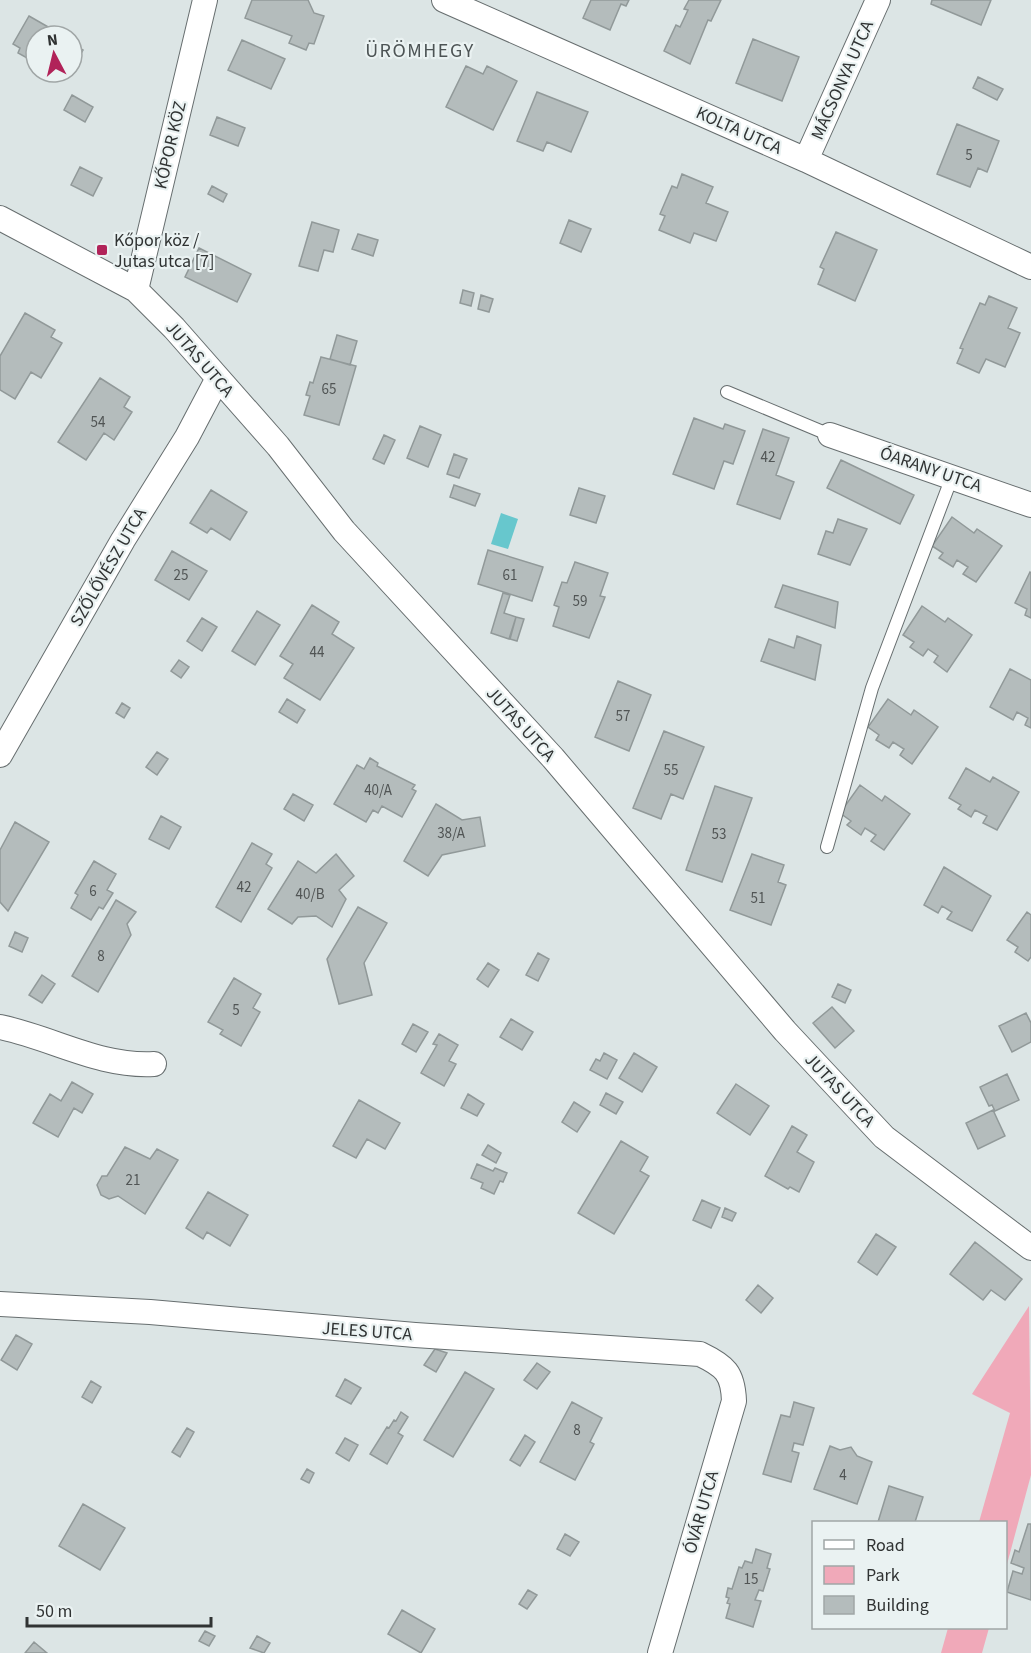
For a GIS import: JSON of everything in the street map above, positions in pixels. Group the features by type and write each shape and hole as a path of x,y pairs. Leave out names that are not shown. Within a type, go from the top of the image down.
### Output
{"street":[{"name":"KŐPOR KÖZ","path":"136,290 206,0"},
{"name":"MÁCSONYA UTCA","path":"806,160 878,0"},
{"name":"KOLTA UTCA","path":"452,2 806,160 1031,267"},
{"name":"JUTAS UTCA","path":"0,218 136,290 174,328 217,380 278,446 344,531 553,758 785,1031 884,1137 1031,1248"},
{"name":"SZŐLŐVÉSZ UTCA","path":"0,755 123,540 187,436 217,380"},
{"name":"ÓARANY UTCA","path":"830,435 1031,505"},
{"path":"0,1027 100,1060 130,1065 154,1064"},
{"name":"JELES UTCA","path":"0,1304 150,1312 415,1335 700,1354 718,1362 728,1372"},
{"name":"ÓVÁR UTCA","path":"660,1653 734,1401 733,1383 728,1372"}],"lane":[{"path":"726,392 830,435"},
{"path":"827,847 872,688 952,477"}],"green space":[{"path":"1029,1306 1031,1475 1007,1564 1007,1521 979,1521 1010,1413 972,1394"},
{"path":"948,1629 989,1629 982,1653 941,1653"}],"water":[{"path":"501,513 518,519 508,549 491,544"}],"building":[{"path":"252,0 308,0 314,13 324,16 314,44 309,43 306,50 289,43 292,36 245,18"},
{"path":"591,0 629,0 626,6 621,4 610,30 583,18"},
{"path":"689,0 721,0 711,21 708,20 690,64 664,51 676,25 680,27 688,10 684,9"},
{"path":"932,0 991,0 981,25 931,4"},
{"path":"29,16 43,24 24,24"},
{"path":"24,25 24,56 18,53 20,48 13,44"},
{"path":"753,39 799,57 782,101 736,83"},
{"path":"242,40 285,59 271,89 228,70"},
{"path":"466,66 483,74 487,66 517,81 493,130 446,107"},
{"path":"978,77 1003,89 997,100 973,88"},
{"path":"537,92 588,112 571,152 547,142 543,151 517,141"},
{"path":"72,95 93,107 85,122 64,110"},
{"path":"217,117 245,128 238,146 210,135"},
{"path":"957,124 999,141 987,172 978,168 970,187 937,174"},
{"path":"80,167 102,178 93,196 71,185"},
{"path":"682,174 713,187 706,203 728,212 716,241 694,233 690,243 659,230 665,216 660,214 672,186 677,188"},
{"path":"212,186 227,194 223,202 208,194"},
{"path":"569,220 591,229 581,252 560,243"},
{"path":"312,222 339,230 333,252 324,250 318,271 299,266"},
{"path":"836,232 877,250 855,301 818,284 824,269 820,267"},
{"path":"358,234 378,240 373,256 352,249"},
{"path":"199,248 251,274 237,302 185,277"},
{"path":"463,290 474,293 471,306 460,303"},
{"path":"481,295 493,299 489,312 478,309"},
{"path":"989,296 1017,308 1008,328 1020,333 1005,367 986,359 979,373 957,363 963,349 960,348 980,303 985,305"},
{"path":"25,313 55,330 51,337 62,343 41,378 31,372 15,399 0,390 0,356"},
{"path":"337,335 357,341 350,365 330,359"},
{"path":"321,357 356,366 339,425 304,415 310,396 306,395 310,382 313,383"},
{"path":"100,378 130,397 124,407 132,412 114,440 104,433 86,460 58,442"},
{"path":"694,418 723,429 725,424 745,431 733,464 724,461 714,489 673,474"},
{"path":"420,426 441,435 428,467 407,458"},
{"path":"763,429 789,438 776,475 794,482 780,519 737,504"},
{"path":"384,435 395,440 384,464 373,459"},
{"path":"454,454 467,459 459,478 447,474"},
{"path":"841,460 914,495 900,524 827,488"},
{"path":"454,485 480,494 475,506 450,497"},
{"path":"579,488 605,496 596,523 570,515"},
{"path":"211,490 247,512 230,540 211,528 207,533 190,523"},
{"path":"952,517 974,533 977,529 1002,546 976,582 963,574 968,567 957,560 953,567 939,558 943,553 932,546"},
{"path":"838,519 867,529 850,565 818,554 826,531 833,533"},
{"path":"488,550 543,567 532,601 478,584"},
{"path":"172,551 207,571 189,600 155,580"},
{"path":"575,562 608,573 600,596 605,597 589,638 553,626 559,607 554,605 562,582 567,583"},
{"path":"1030,572 1031,618 1025,615 1027,609 1015,603"},
{"path":"783,585 838,602 835,628 775,607"},
{"path":"503,593 510,595 504,613 516,617 509,639 491,633"},
{"path":"312,605 339,622 332,634 354,648 320,700 284,678 293,664 280,656"},
{"path":"922,606 945,622 948,618 972,635 947,672 934,662 938,656 928,649 923,656 910,647 914,642 903,635"},
{"path":"257,611 280,625 255,665 232,651"},
{"path":"516,617 524,619 517,641 510,639"},
{"path":"202,618 217,627 202,651 187,641"},
{"path":"797,636 821,645 815,680 761,661 769,639 794,648"},
{"path":"179,660 189,667 181,678 171,671"},
{"path":"1010,669 1031,680 1031,728 1025,725 1028,718 1017,712 1013,720 990,707"},
{"path":"618,681 651,695 629,751 595,737"},
{"path":"287,699 305,710 297,723 279,712"},
{"path":"888,699 911,715 914,710 938,727 912,764 900,755 904,749 893,742 889,748 876,740 879,735 868,727"},
{"path":"122,703 130,708 124,718 116,713"},
{"path":"664,731 704,747 683,799 671,794 661,819 633,808"},
{"path":"157,752 168,759 157,775 146,767"},
{"path":"370,758 378,763 377,766 415,785 412,789 416,791 402,817 382,806 378,813 373,810 366,822 334,804 357,765 364,769"},
{"path":"966,768 990,782 993,777 1019,792 997,830 983,823 987,816 975,810 971,817 958,809 961,805 949,798"},
{"path":"860,785 882,801 885,796 910,814 884,850 871,841 876,835 865,828 861,835 847,825 851,821 840,813"},
{"path":"715,786 752,798 722,882 686,870"},
{"path":"293,794 313,805 304,821 284,809"},
{"path":"436,804 462,820 480,817 485,846 442,855 428,876 404,861"},
{"path":"161,816 181,827 169,849 149,839"},
{"path":"15,822 49,842 8,911 0,902 0,850"},
{"path":"252,843 272,854 266,864 272,868 241,922 216,907"},
{"path":"336,854 354,876 339,890 346,899 332,927 316,916 298,917 292,924 268,909 298,861 316,873"},
{"path":"752,854 784,865 778,882 786,885 771,925 730,910"},
{"path":"94,861 116,874 107,890 113,893 103,909 99,907 91,920 71,908 78,895 75,893"},
{"path":"944,867 991,896 972,931 947,919 952,912 942,906 938,913 924,905"},
{"path":"116,900 136,912 127,924 131,935 98,992 72,976"},
{"path":"358,907 387,923 364,963 372,995 339,1004 327,959"},
{"path":"1027,912 1031,915 1031,957 1028,961 1015,952 1018,947 1007,940"},
{"path":"15,932 28,938 22,952 9,946"},
{"path":"538,953 549,959 538,981 526,975"},
{"path":"488,963 499,970 488,987 477,979"},
{"path":"42,975 55,984 42,1003 29,995"},
{"path":"234,978 261,994 253,1008 260,1012 241,1046 220,1034 223,1030 208,1022"},
{"path":"838,984 851,990 845,1003 832,997"},
{"path":"832,1007 854,1031 835,1048 813,1023"},
{"path":"1026,1013 1031,1023 1031,1042 1012,1052 999,1026"},
{"path":"511,1019 533,1032 522,1050 500,1037"},
{"path":"413,1024 428,1032 416,1052 402,1044"},
{"path":"439,1034 458,1045 449,1061 456,1064 444,1086 421,1073 437,1045 433,1044"},
{"path":"604,1053 617,1060 607,1079 590,1070 596,1059 600,1061"},
{"path":"634,1053 657,1067 642,1092 619,1078"},
{"path":"1007,1074 1019,1100 995,1111 992,1105 989,1106 980,1087"},
{"path":"72,1082 93,1094 82,1113 74,1108 58,1137 33,1123 50,1094 61,1101"},
{"path":"736,1084 769,1106 750,1135 717,1113"},
{"path":"606,1093 623,1102 616,1114 600,1105"},
{"path":"468,1094 484,1104 477,1116 461,1108"},
{"path":"359,1100 400,1123 385,1149 367,1139 356,1158 333,1146"},
{"path":"574,1102 590,1112 577,1132 562,1122"},
{"path":"993,1110 1005,1136 978,1149 966,1123"},
{"path":"792,1126 807,1135 797,1152 814,1162 799,1192 790,1187 788,1189 765,1176"},
{"path":"621,1141 648,1157 640,1171 649,1176 614,1234 578,1213"},
{"path":"488,1145 501,1153 496,1163 482,1155"},
{"path":"125,1147 150,1159 157,1149 178,1160 145,1214 118,1196 109,1199 101,1195 97,1185 102,1176 107,1176"},
{"path":"477,1164 493,1171 495,1168 507,1173 494,1194 481,1188 483,1183 471,1178"},
{"path":"208,1192 248,1215 230,1246 207,1232 203,1239 186,1228"},
{"path":"702,1200 720,1208 711,1228 693,1220"},
{"path":"725,1208 736,1213 732,1221 722,1217"},
{"path":"876,1234 896,1247 877,1275 858,1262"},
{"path":"975,1242 1022,1279 1005,1300 991,1290 983,1300 950,1274"},
{"path":"758,1285 773,1298 761,1313 746,1300"},
{"path":"16,1335 32,1344 17,1370 1,1360"},
{"path":"435,1349 447,1353 436,1372 424,1365"},
{"path":"537,1363 550,1372 537,1389 524,1380"},
{"path":"465,1372 494,1389 453,1457 424,1440"},
{"path":"345,1379 361,1388 351,1404 336,1396"},
{"path":"91,1381 101,1387 92,1403 82,1397"},
{"path":"572,1402 602,1418 590,1442 594,1444 575,1480 540,1462"},
{"path":"794,1402 814,1408 803,1445 794,1443 792,1451 799,1453 791,1482 763,1474 781,1415 790,1417"},
{"path":"401,1412 408,1417 398,1433 403,1436 387,1464 370,1454 387,1427 389,1428 394,1420 396,1421"},
{"path":"187,1428 194,1432 180,1457 172,1452"},
{"path":"525,1435 535,1442 520,1466 510,1460"},
{"path":"345,1438 358,1445 349,1461 336,1453"},
{"path":"830,1446 840,1450 851,1447 857,1456 872,1462 857,1504 814,1489"},
{"path":"307,1469 314,1473 309,1483 301,1479"},
{"path":"889,1486 923,1497 915,1521 878,1521"},
{"path":"83,1504 125,1528 100,1570 59,1546"},
{"path":"1028,1524 1031,1524 1031,1600 1007,1592 1013,1571 1022,1574 1024,1568 1011,1563 1015,1550 1019,1552"},
{"path":"565,1534 579,1542 570,1556 557,1549"},
{"path":"756,1549 771,1554 767,1568 770,1569 763,1591 759,1590 755,1600 761,1601 753,1627 726,1618 730,1604 727,1603 729,1598 726,1597 728,1588 732,1589 739,1567 742,1568 745,1561 752,1563"},
{"path":"528,1590 537,1595 527,1609 519,1604"},
{"path":"402,1610 435,1629 421,1653 388,1634"},
{"path":"205,1631 215,1636 209,1646 199,1641"},
{"path":"257,1636 270,1643 264,1653 250,1648"},
{"path":"34,1642 47,1653 25,1653"}],"place":[{"name":"Kőpor köz / Jutas utca [7]","path":"102,250"}],"district":[{"name":"ÜRÖMHEGY","path":"420,50"}]}
